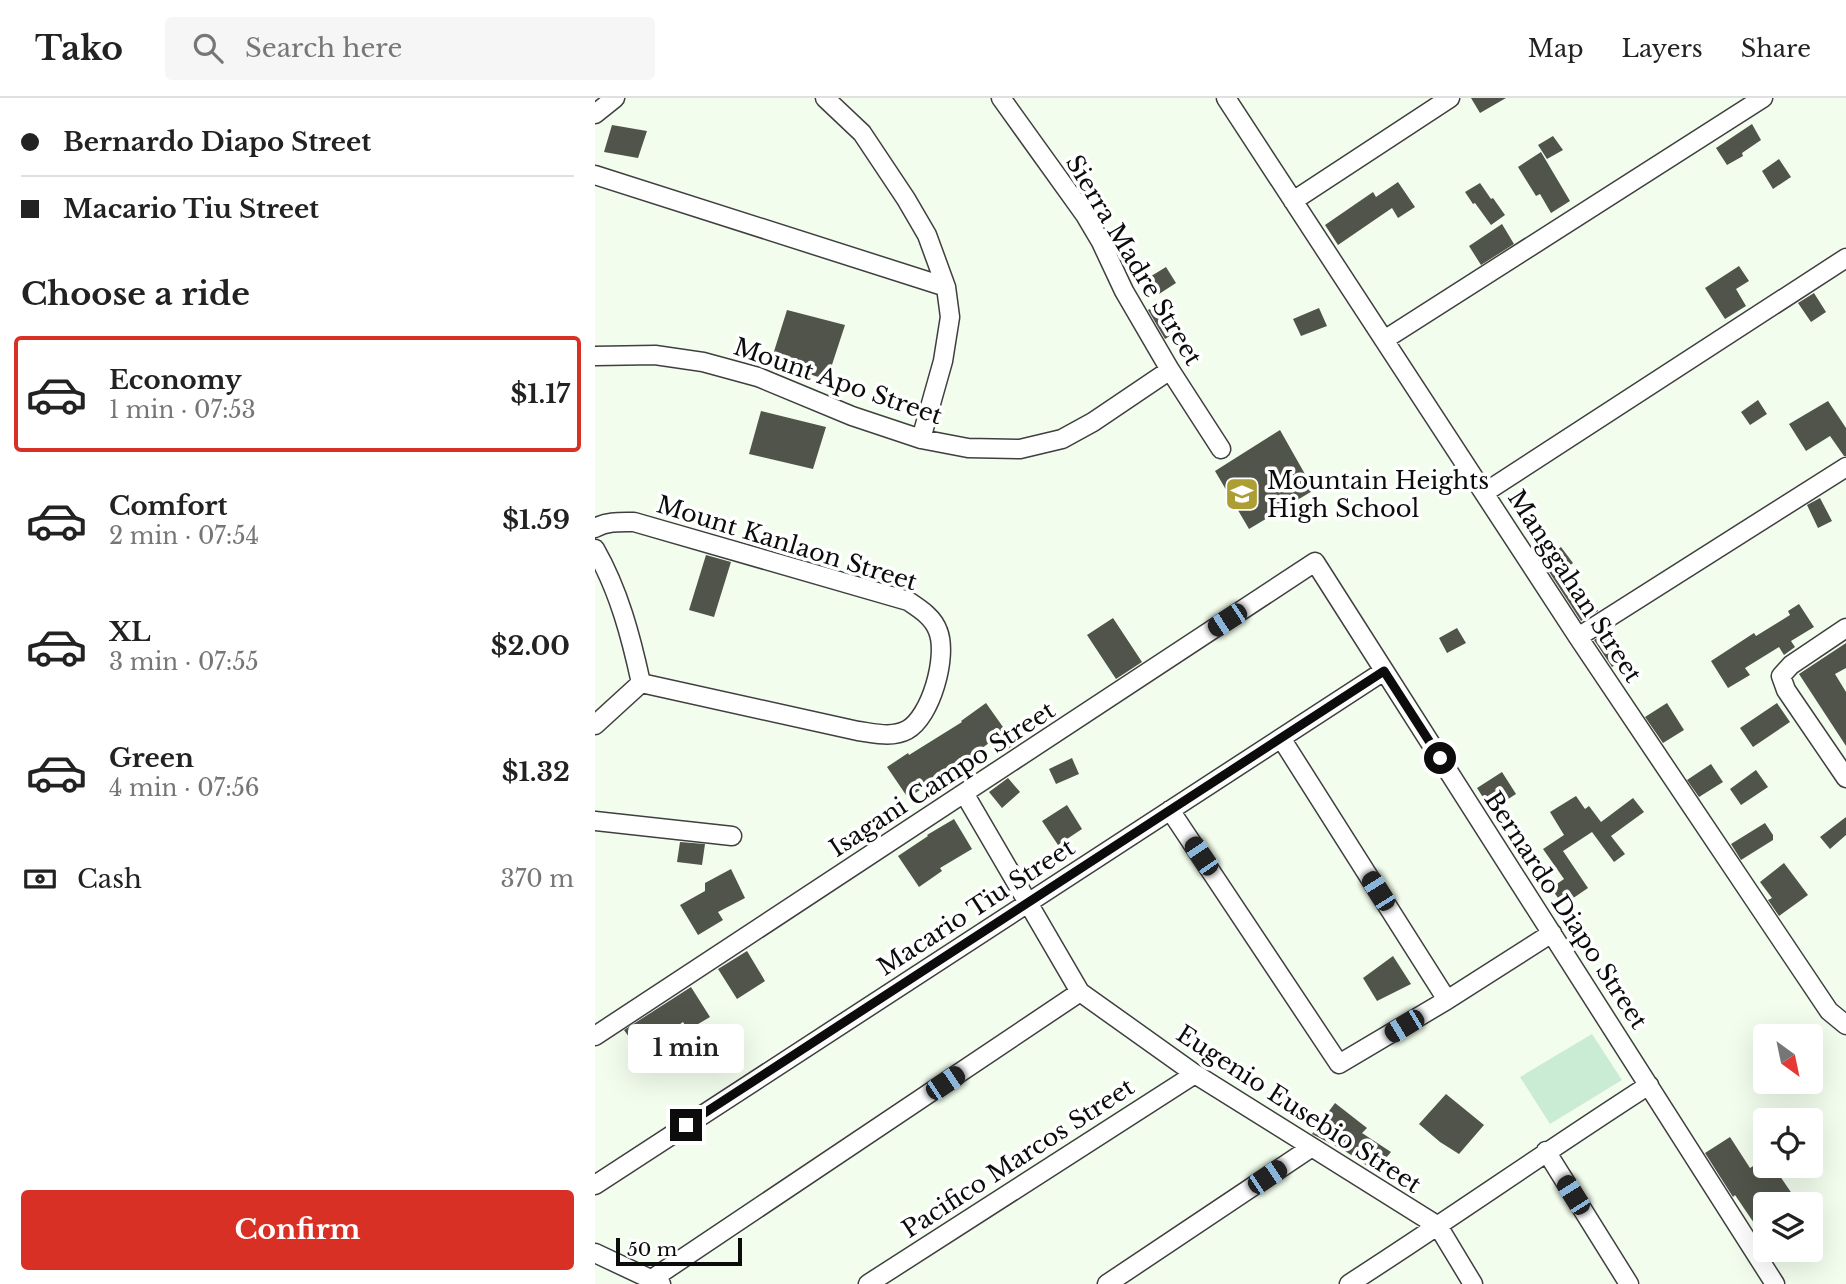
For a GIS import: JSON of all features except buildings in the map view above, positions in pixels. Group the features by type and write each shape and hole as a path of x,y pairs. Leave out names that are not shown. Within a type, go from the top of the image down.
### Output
{"street":[{"path":"595,114 615,98"},
{"path":"825,98 862,133 906,199 927,235 946,286 950,317 943,361 921,439"},
{"name":"Sierra Madre Street","path":"1001,98 1085,215 1124,291 1170,370 1221,449"},
{"name":"Manggahan Street","path":"1226,98 1578,637 1829,1012 1846,1025"},
{"path":"1293,201 1450,98"},
{"path":"1384,340 1763,98"},
{"path":"595,175 946,286"},
{"path":"1484,493 1846,258"},
{"name":"Mount Apo Street","path":"595,356 655,355 703,362 758,376 852,416 921,439 968,448 1020,449 1062,439 1093,422 1170,370"},
{"path":"1578,637 1846,467"},
{"name":"Mount Kanlaon Street","path":"595,527 616,522 634,522 908,601 927,614 939,632 941,658 934,689 922,716 907,730 887,735 641,683"},
{"path":"595,550 603,562 617,597 631,638 641,683 595,725"},
{"name":"Bernardo Diapo Street","path":"1315,562 1775,1284"},
{"name":"Isagani Campo Street","path":"595,1036 1315,562"},
{"path":"1846,628 1791,665 1781,676 1786,690 1846,778"},
{"name":"Macario Tiu Street","path":"595,1185 1384,671"},
{"path":"1281,738 1447,1000"},
{"name":"Eugenio Eusebio Street","path":"964,793 1080,992 1195,1074 1438,1226 1473,1284"},
{"path":"1170,810 1339,1064 1552,933"},
{"path":"595,821 732,836"},
{"path":"595,1253 655,1282 1080,992"},
{"name":"Pacifico Marcos Street","path":"868,1284 1195,1074"},
{"path":"1349,1284 1649,1085"},
{"path":"1107,1284 1313,1147"},
{"path":"1546,1151 1629,1284"}],"green space":[{"path":"1592,1034 1622,1080 1550,1124 1520,1077"}],"place":[{"name":"Mountain Heights High School","path":"1242,494"}],"route":[{"path":"686,1125 1384,671 1440,758"}]}
